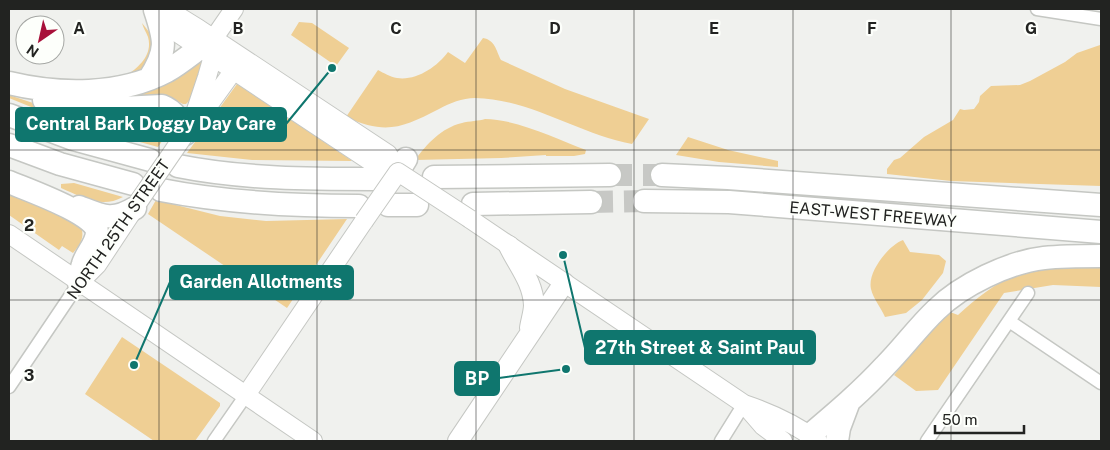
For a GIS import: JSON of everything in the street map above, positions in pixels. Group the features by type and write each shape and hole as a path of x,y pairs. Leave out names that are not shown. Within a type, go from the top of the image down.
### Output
{"highway":[{"path":"150,79 161,58 164,41 154,9"},
{"path":"9,83 60,91 89,91 114,88 150,79 209,47"},
{"path":"9,88 37,98 72,106 102,109 162,106 178,118 184,134"},
{"path":"9,115 73,139 150,160"},
{"path":"9,145 74,168 136,198 121,215 112,217 44,196"},
{"path":"178,166 277,178 309,179 372,169"},
{"path":"434,177 610,175"},
{"name":"EAST-WEST FREEWAY","path":"662,175 1101,205"},
{"path":"9,182 44,196 85,216 97,228 98,234 83,263 79,283"},
{"path":"161,190 249,203 362,214"},
{"name":"EAST-WEST FREEWAY","path":"644,201 729,202 1101,232"},
{"path":"472,212 591,202"},
{"path":"388,205 417,205"},
{"path":"810,439 886,366 937,308 952,297 988,275 1042,258 1101,256"},
{"path":"837,441 839,428 849,401"}],"main road":[{"path":"509,246 525,273 534,305 528,335"},
{"path":"458,441 564,283"}],"street":[{"path":"154,9 178,16 234,70 372,169 398,163"},
{"name":"NORTH 25TH STREET","path":"9,387 79,283 97,265 136,198 184,134 200,101 209,47 234,9"},
{"path":"1036,9 1101,19"},
{"path":"209,47 388,154 398,163 472,212 509,246 744,404 770,413 810,439"},
{"path":"184,134 205,111 234,70"},
{"path":"214,441 246,395 362,214 398,163"},
{"path":"9,234 313,441"},
{"path":"927,441 1028,293"},
{"path":"1009,321 1101,383"},
{"path":"721,441 744,404"},
{"path":"744,404 763,426 783,441"}],"shaded area":[{"path":"299,22 312,23 349,48 336,66 291,35"},
{"path":"142,23 156,41 145,69 126,76 136,69 147,55 149,43"},
{"path":"483,38 493,43 501,60 565,89 649,119 632,144 593,133 516,104 475,98 447,105 414,121 394,127 372,126 346,117 378,70 394,77 404,78 419,75 432,68 448,52 465,63"},
{"path":"1101,42 1101,186 951,181 887,174 887,169 894,160 900,158 924,137 953,120 960,109 974,109 979,102 980,96 991,86 1020,85 1030,81 1065,62 1077,53 1100,45"},
{"path":"198,58 204,61 194,96 186,104 169,97 105,97"},
{"path":"237,84 352,161 252,160 187,153"},
{"path":"9,95 39,105 161,115 171,128 158,147 64,119 27,106 9,98"},
{"path":"485,119 510,122 536,130 586,150 585,154 574,156 546,155 415,160 430,143 447,129 454,125"},
{"path":"688,137 728,150 778,161 778,167 719,162 676,155"},
{"path":"74,183 123,197 107,202 99,202 61,188 61,184"},
{"path":"11,193 80,223 82,239 73,253 62,246 59,250 9,215 9,197"},
{"path":"156,200 220,216 266,221 347,219 287,308 148,214"},
{"path":"903,240 910,252 939,255 946,261 943,273 922,300 906,313 885,317 871,289 872,275 886,253"},
{"path":"1101,261 1101,287 1053,285 1004,293 938,390 916,391 894,375 923,340 950,312 958,315 999,283 1023,271 1048,264"},
{"path":"122,337 220,403 220,406 195,441 154,441 85,394"}],"tunnel":[{"path":"610,175 662,175"},
{"path":"591,202 644,201"}],"place":[{"name":"Central Bark Doggy Day Care","path":"332,68"},
{"name":"27th Street & Saint Paul","path":"563,255"},
{"name":"Garden Allotments","path":"134,365"},
{"name":"BP","path":"566,369"}]}
